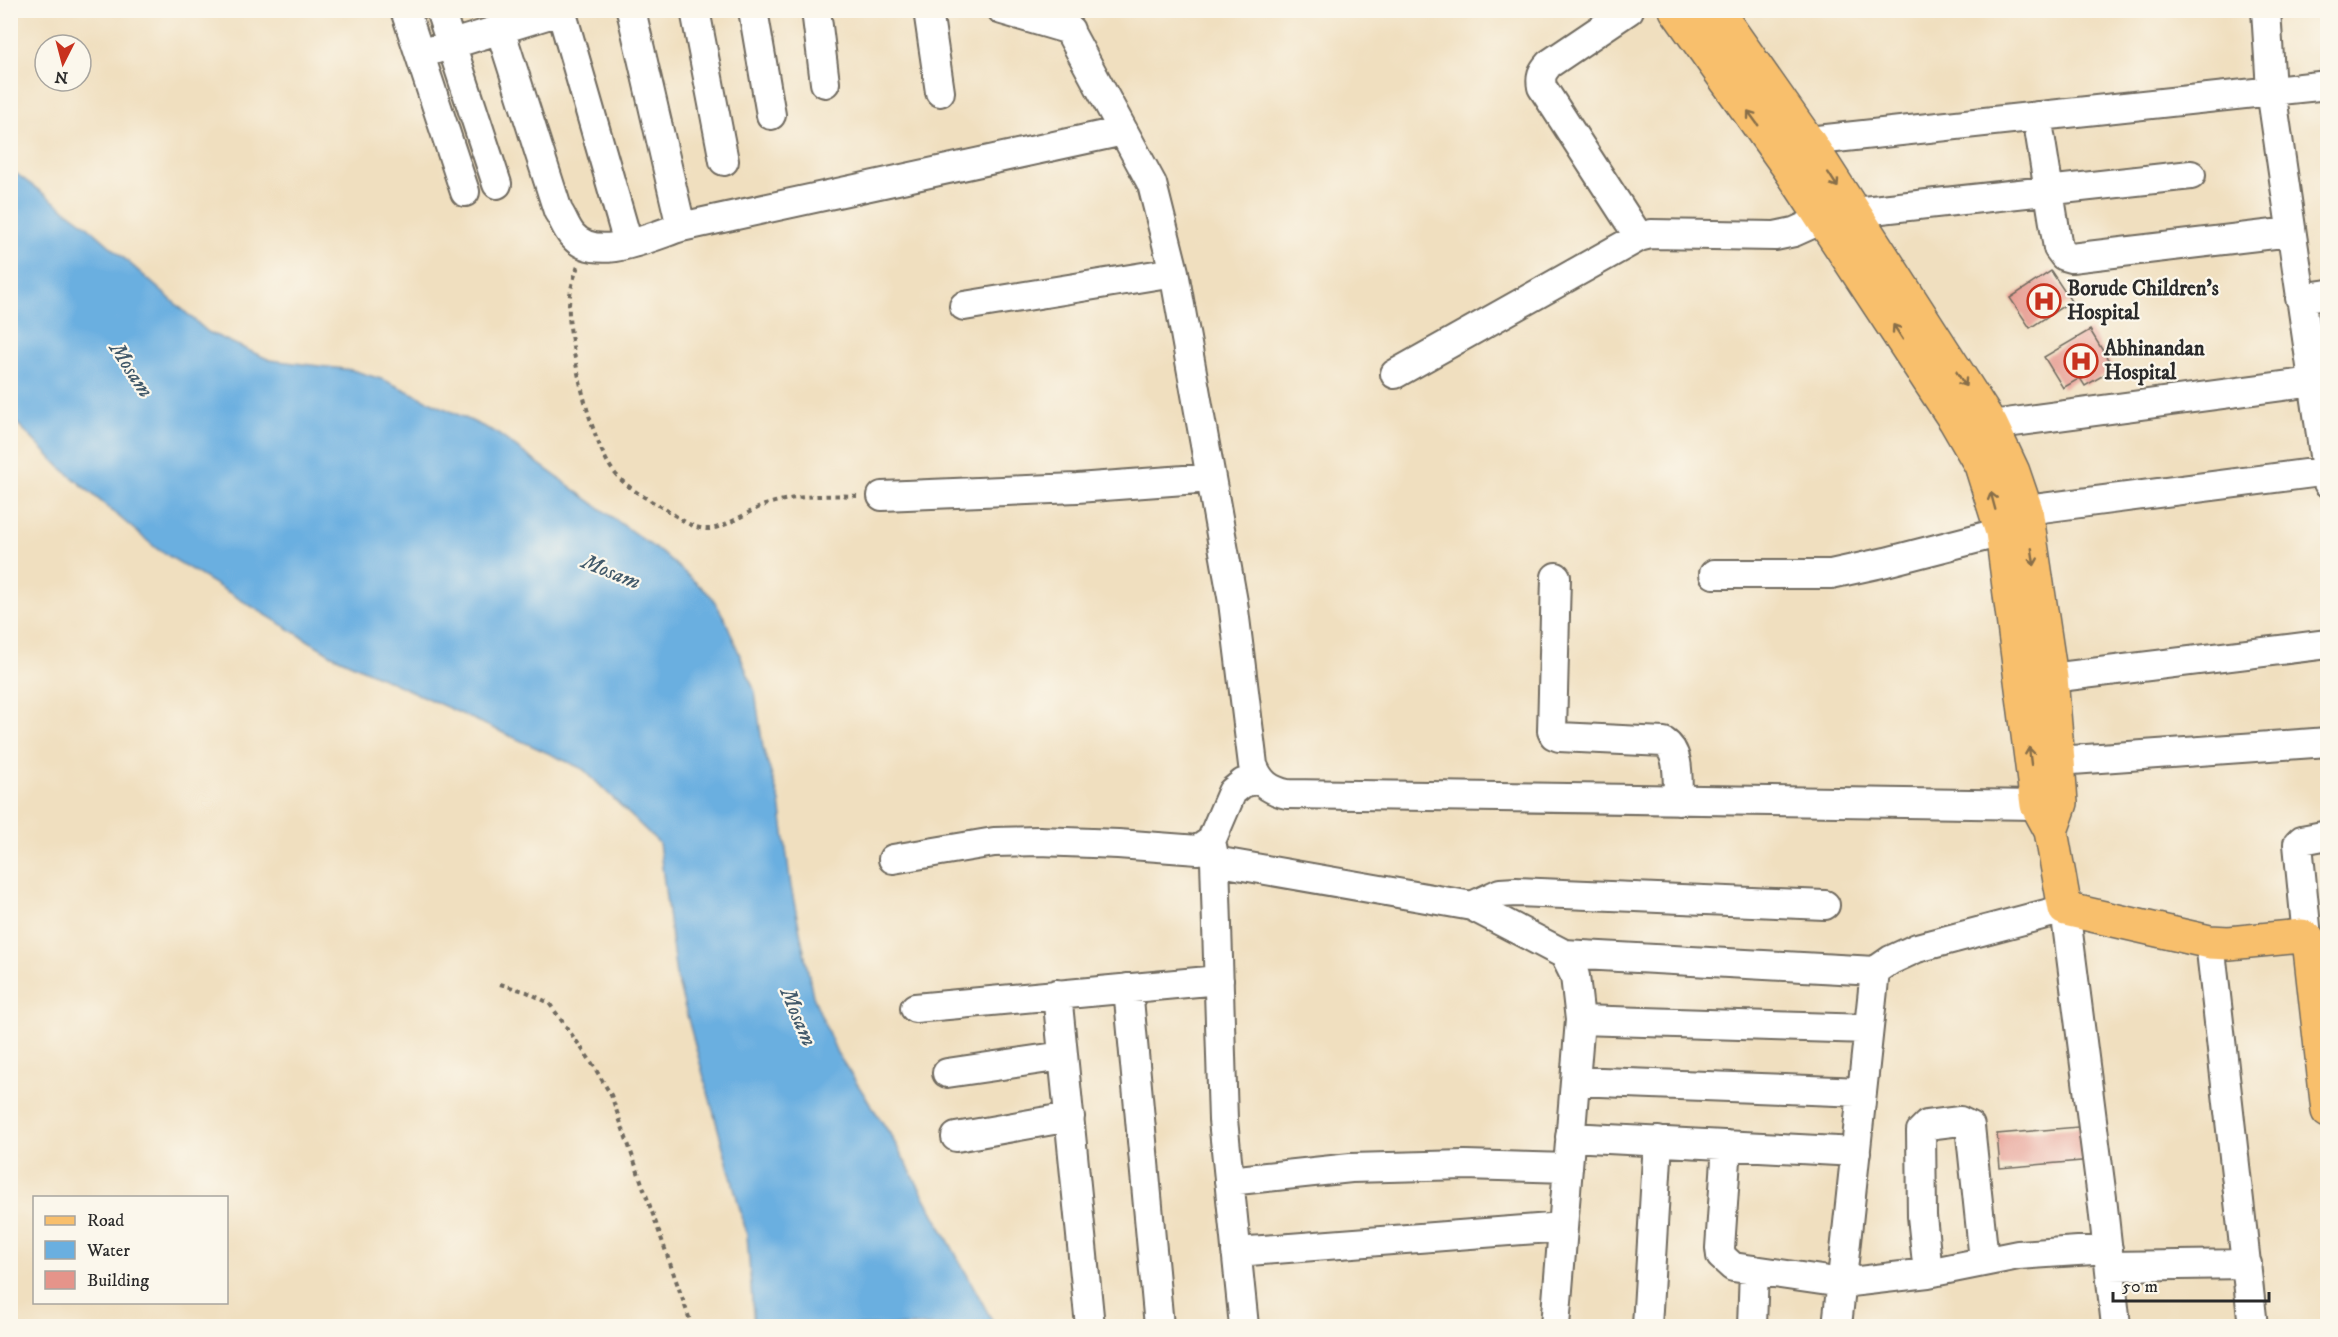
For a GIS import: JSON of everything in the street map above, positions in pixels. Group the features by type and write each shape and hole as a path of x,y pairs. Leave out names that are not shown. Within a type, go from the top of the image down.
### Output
{"main road":[{"path":"1676,10 1776,150 1838,215 1978,429 2013,472 2026,510 2050,678 2058,761 2050,813"},
{"path":"1716,10 1808,141 1838,215"},
{"path":"1978,429 1981,465 2002,532 2065,909 2210,942 2229,943 2302,936 2314,938 2328,1112"}],"street":[{"path":"405,10 465,192"},
{"path":"440,10 497,184"},
{"path":"631,10 681,227"},
{"path":"695,10 724,161"},
{"path":"753,10 771,115"},
{"path":"816,10 825,83"},
{"path":"928,10 940,92"},
{"path":"1002,10 1064,20 1152,184 1174,272 1211,478 1233,602 1253,765 1258,779 1274,791 1287,794 1678,800 2050,813"},
{"path":"1629,10 1550,64 1542,72 1541,79 1542,87 1639,237"},
{"path":"2026,510 2327,475 2320,381 2300,298 2271,90 2266,10"},
{"path":"419,54 450,45 502,23 561,11 628,243"},
{"path":"502,23 558,211 572,236 587,246 597,249 628,243 681,227 1123,131"},
{"path":"1776,150 1808,141 2328,85"},
{"path":"2037,116 2047,191 2058,248 2064,256 2071,258 2291,232"},
{"path":"1395,374 1639,237 1651,234 1775,236 1794,232 1838,215 2192,175"},
{"path":"964,306 1174,272"},
{"path":"2300,298 2328,294"},
{"path":"1978,429 2320,381"},
{"path":"882,496 1077,488 1211,478"},
{"path":"1714,574 1831,574 2002,532"},
{"path":"1556,577 1552,731 1559,737 1665,742 1672,746 1675,753 1678,800"},
{"path":"2050,678 2328,644"},
{"path":"2058,761 2328,742"},
{"path":"1244,1326 1223,1120 1213,851 1232,792 1243,783 1258,779"},
{"path":"2314,938 2298,844 2302,840 2328,835"},
{"path":"893,859 994,842 1095,843 1198,849 1472,906 1564,954 1875,970 1917,948 2065,909 2116,1326"},
{"path":"1472,906 1500,893 1516,892 1825,905"},
{"path":"2210,942 2253,1326"},
{"path":"1556,1326 1580,1020 1575,976 1564,954"},
{"path":"1837,1326 1875,970"},
{"path":"915,1008 1219,980"},
{"path":"1128,988 1159,1326"},
{"path":"1057,994 1090,1326"},
{"path":"1580,1020 1868,1029"},
{"path":"947,1073 1063,1056"},
{"path":"1575,1081 1862,1092"},
{"path":"956,1137 1070,1118"},
{"path":"1928,1273 1922,1216 1922,1131 1927,1125 1960,1121 1970,1126 1984,1260"},
{"path":"1570,1137 1856,1152"},
{"path":"1647,1326 1658,1141"},
{"path":"1727,1145 1720,1248 1721,1256 1733,1267 1842,1283 1928,1273 2018,1255 2247,1264"},
{"path":"1229,1181 1351,1168 1465,1165 1568,1168"},
{"path":"1236,1252 1563,1227"},
{"path":"1752,1326 1754,1270"}],"path":[{"path":"587,246 571,284 569,315 582,390 595,435 614,472 636,492 690,524 704,529 714,529 766,505 836,495 882,496"},
{"path":"500,984 527,992 549,1003 590,1060 611,1095 692,1326"}],"water":[{"name":"Mosam","path":"10,169 85,224 208,332 270,360 352,370 384,380 495,432 667,557 712,597 725,619 755,692 763,748 780,802 791,887 813,996 837,1053 890,1134 995,1326 754,1326 747,1235 676,975 659,843 583,769 332,655 157,549 58,465 11,417"}],"building":[{"path":"2051,271 2071,301 2030,328 2010,298"},
{"path":"2090,330 2114,369 2085,386 2080,378 2063,388 2044,357"},
{"path":"2090,1126 2093,1160 2000,1168 1997,1134"}],"place":[{"name":"Borude Children's Hospital","path":"2044,301"},
{"name":"Abhinandan Hospital","path":"2081,361"}]}
